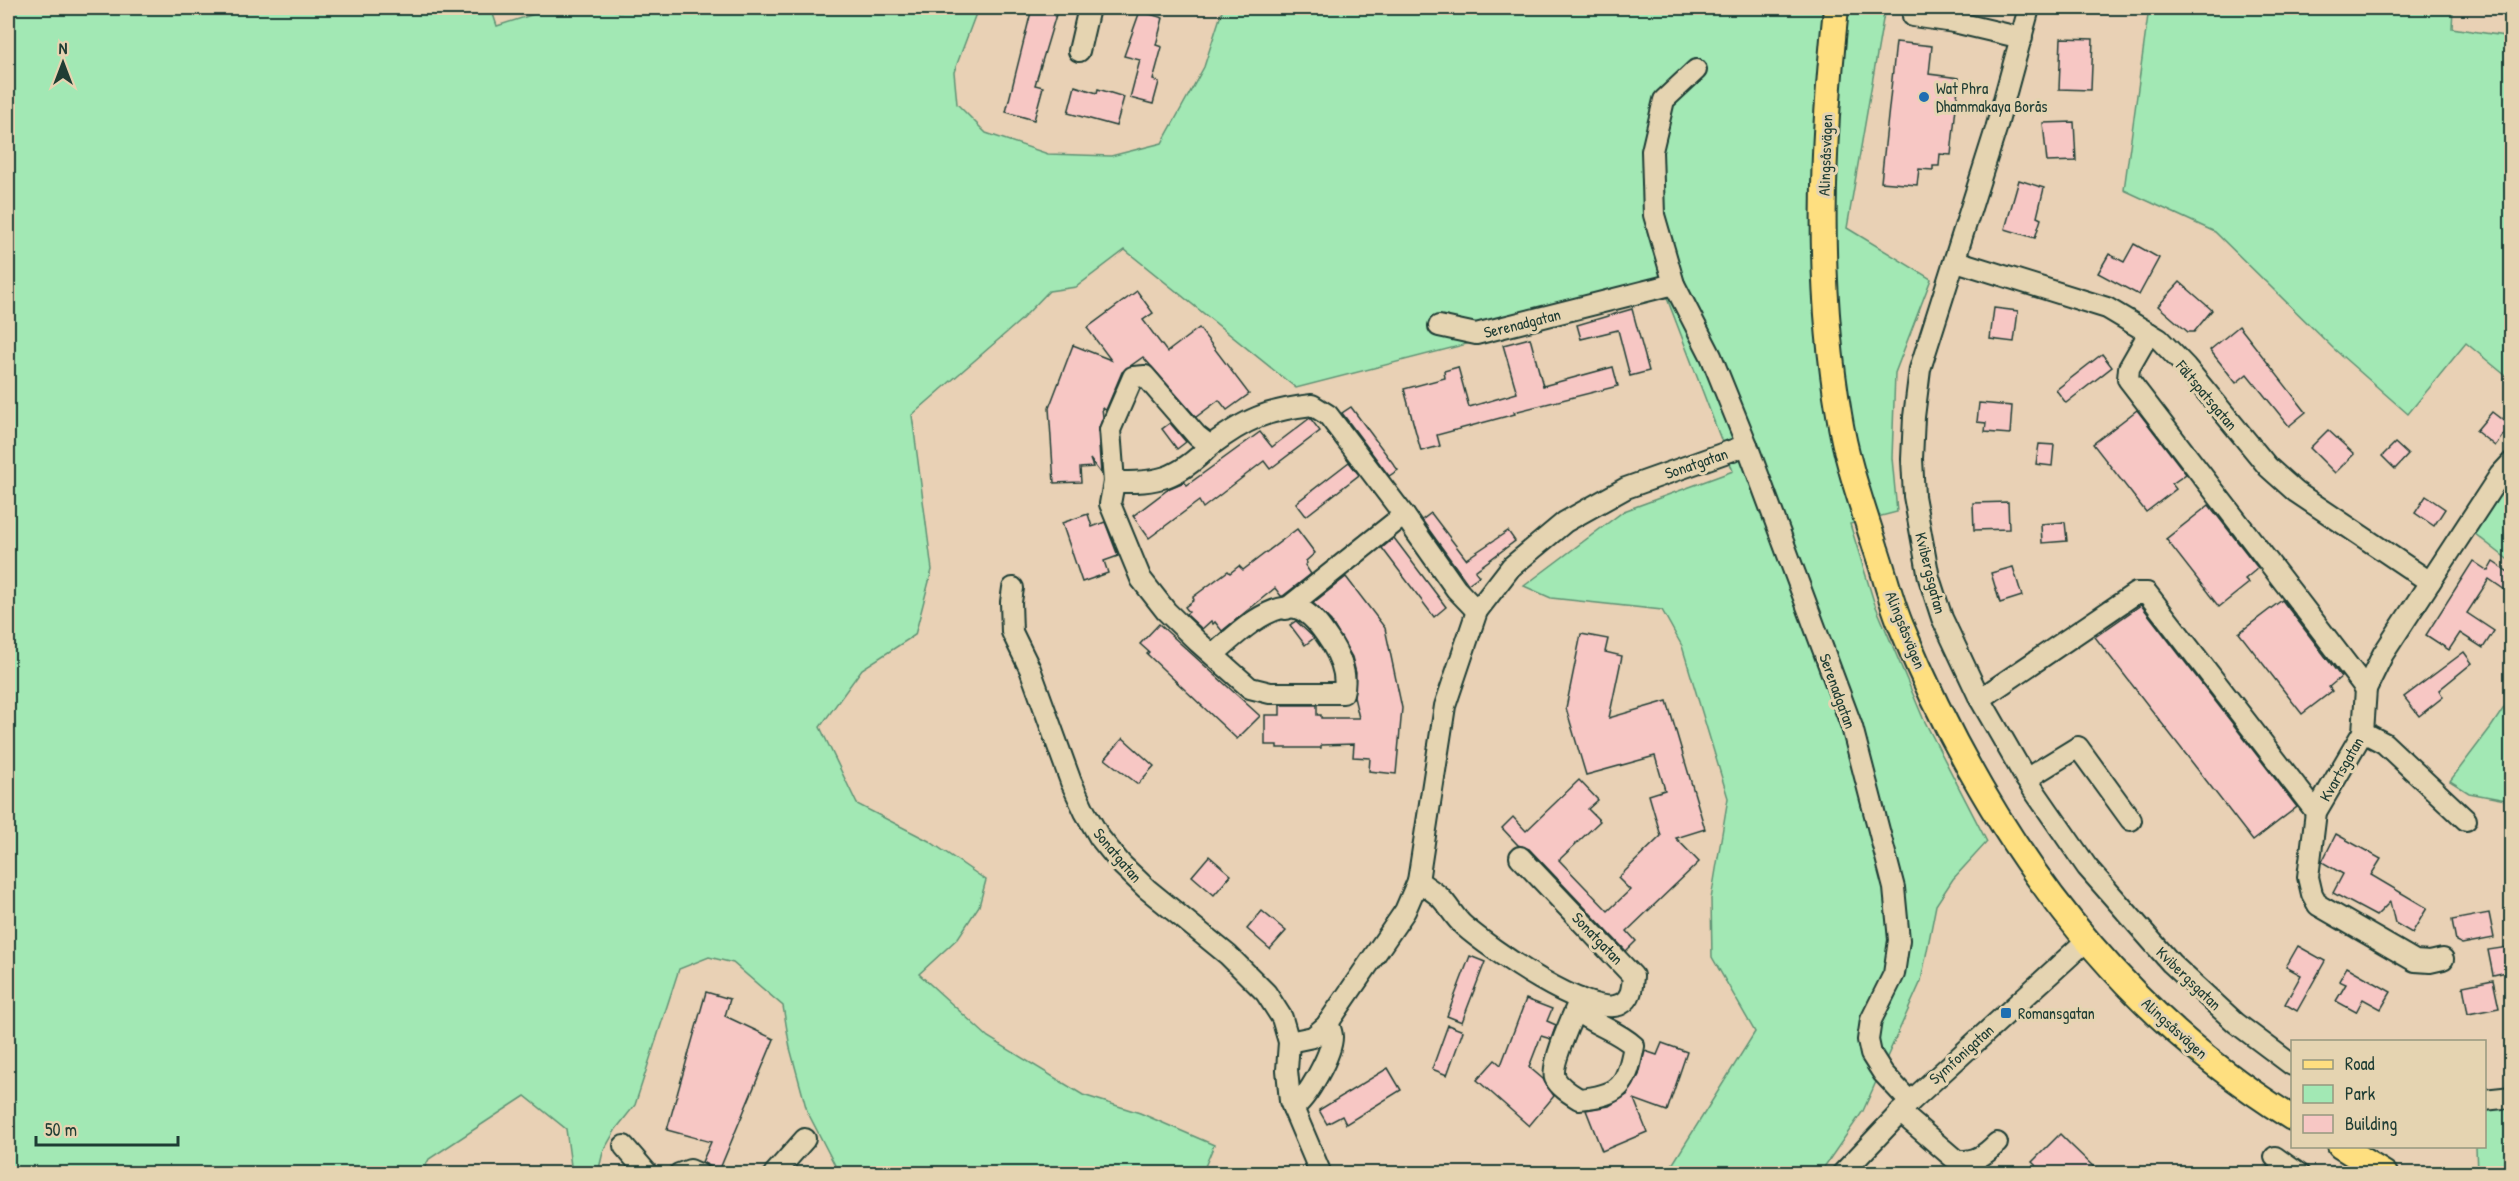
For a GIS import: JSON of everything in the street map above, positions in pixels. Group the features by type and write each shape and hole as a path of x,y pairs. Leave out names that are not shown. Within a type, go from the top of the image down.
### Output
{"main road":[{"name":"Alingsåsvägen","path":"1836,8 1823,165 1824,268 1839,416 1861,502 1901,626 1954,742 1994,811 2032,870 2086,941 2117,976 2189,1042 2216,1065 2291,1117"},
{"path":"2343,1148 2385,1173"}],"street":[{"path":"1079,51 1089,8"},
{"path":"1914,8 1913,16 1955,15 2022,38"},
{"name":"Kvibergsgatan","path":"2029,8 1956,261 1920,369 1912,459 1914,496 1929,578 1942,618 1980,699 2026,779 2087,867 2171,963 2236,1023 2291,1064"},
{"name":"Serenadgatan","path":"1696,70 1664,100 1652,151 1654,215 1674,284 1712,356 1852,727 1894,888 1899,940 1896,963 1889,984 1871,1020 1868,1040 1871,1054 1905,1107"},
{"name":"Fältspatsgatan","path":"1956,261 2107,308 2159,339 2186,367 2268,467 2296,492 2430,582"},
{"name":"Serenadgatan","path":"1439,326 1476,334 1674,284"},
{"path":"2149,333 2129,368 2128,379 2366,689"},
{"path":"1210,446 1197,436 1145,376 1133,376 1110,430 1114,482 1110,504 1141,579 1166,611 1213,655 1250,688 1270,693 1343,693 1345,686 1343,665 1324,632 1309,615 1296,608 1275,609 1258,619 1213,655"},
{"path":"1114,482 1138,483 1171,477 1239,424 1267,414 1312,405 1329,415 1404,515 1456,590 1477,611"},
{"name":"Sonatgatan","path":"1288,1042 1313,1037 1328,1023 1406,911 1418,881 1445,706 1477,611 1511,567 1565,522 1626,488 1747,445"},
{"name":"Kvartsgatan","path":"2443,959 2430,962 2415,961 2318,904 2312,894 2308,877 2316,812 2362,732 2366,689 2383,654 2500,475 2511,462"},
{"path":"1286,609 1404,515"},
{"name":"Sonatgatan","path":"1013,588 1012,632 1042,699 1071,782 1100,838 1122,865 1147,889 1213,942 1266,993 1282,1017 1288,1042 1287,1070 1293,1108 1321,1173"},
{"path":"1980,699 2136,593 2146,593 2316,812"},
{"path":"2362,732 2384,743 2466,820"},
{"path":"2026,779 2078,747 2131,820"},
{"name":"Sonatgatan","path":"1418,881 1440,897 1461,924 1497,953 1578,1004 1606,1006 1621,1004 1631,993 1633,976 1520,857"},
{"name":"Symfonigatan","path":"1842,1173 1905,1107 2086,941"},
{"path":"1578,1004 1587,1020 1625,1037 1634,1046 1630,1068 1621,1086 1599,1097 1580,1100 1556,1080 1553,1071 1578,1004"},
{"path":"1293,1108 1308,1093 1328,1053 1332,1039 1328,1023"},
{"path":"2486,1100 2511,1097"},
{"path":"1905,1107 1950,1167 1982,1157 1997,1143"},
{"path":"774,1173 805,1139"},
{"path":"624,1146 648,1173"},
{"path":"2275,1157 2300,1173"},
{"path":"678,1173 690,1170 699,1173"}],"green space":[{"path":"8,8 491,8 497,26 553,8 603,8 621,12 629,8 978,8 954,72 957,104 986,133 1048,154 1111,156 1162,143 1204,67 1223,8 1885,8 1847,228 1931,279 1895,373 1892,458 1897,512 1850,524 1874,602 1923,718 1987,842 1953,879 1936,905 1921,981 1863,1111 1820,1173 1667,1173 1755,1032 1712,957 1711,899 1728,798 1682,646 1662,610 1551,598 1524,586 1624,511 1733,471 1665,293 1296,388 1125,250 1076,287 1049,291 1021,320 912,415 932,570 915,635 862,669 820,727 857,804 929,841 986,880 979,906 958,938 919,974 988,1037 1083,1095 1140,1113 1214,1145 1204,1169 1205,1173 839,1173 807,1111 790,1048 783,1006 733,963 709,957 679,969 635,1105 616,1129 603,1152 598,1173 572,1173 566,1129 525,1096 429,1159 422,1173 8,1173"},
{"path":"2149,8 2453,8 2452,28 2511,37 2511,380 2466,343 2408,414 2334,349 2215,232 2124,190"},
{"path":"2511,480 2511,562 2474,533"},
{"path":"2511,697 2511,801 2469,793 2450,781"},
{"path":"2511,1102 2511,1173 2477,1173 2476,1148 2486,1148 2486,1104"}],"building":[{"path":"1032,8 1058,8 1035,85 1043,87 1034,120 1006,112"},
{"path":"1140,11 1163,18 1156,45 1162,47 1153,80 1159,82 1153,104 1130,98 1140,60 1124,56"},
{"path":"2061,38 2093,39 2091,90 2059,89"},
{"name":"Wat Phra Dhammakaya Borås","path":"1896,42 1932,46 1929,74 1959,78 1951,155 1940,154 1939,166 1933,166 1933,170 1919,169 1917,185 1881,182"},
{"path":"1075,86 1097,93 1098,89 1124,97 1116,126 1068,113"},
{"path":"2074,122 2076,161 2047,162 2043,123"},
{"path":"2019,180 2044,188 2037,217 2041,219 2035,238 2005,229"},
{"path":"2134,244 2159,258 2139,295 2098,273 2109,254 2124,262"},
{"path":"2180,282 2212,310 2194,332 2188,332 2158,306"},
{"path":"1137,291 1153,313 1143,320 1167,352 1199,328 1249,394 1227,410 1219,400 1196,417 1143,357 1122,372 1106,410 1102,408 1103,417 1098,431 1101,474 1090,459 1093,467 1080,468 1081,482 1054,483 1049,408 1073,345 1111,360 1087,328"},
{"path":"1994,308 2018,311 2014,342 1990,339"},
{"path":"1632,309 1649,371 1630,376 1618,330 1581,339 1577,325"},
{"path":"2239,326 2306,412 2289,426 2247,374 2236,383 2210,350"},
{"path":"1530,338 1543,386 1613,367 1618,386 1514,412 1515,414 1437,435 1440,446 1421,451 1404,389 1445,378 1444,371 1458,367 1469,407 1517,393 1503,345"},
{"path":"2102,354 2112,367 2066,403 2056,390"},
{"path":"1979,403 2012,406 2010,434 1985,432 1986,423 1977,422"},
{"path":"1351,407 1398,470 1389,476 1342,413"},
{"path":"2137,410 2186,474 2172,484 2176,489 2146,512 2093,444"},
{"path":"2492,412 2510,426 2495,446 2476,431"},
{"path":"1310,418 1320,431 1270,469 1264,461 1203,508 1199,501 1149,538 1133,516 1170,488 1184,482 1187,485 1260,432 1272,447"},
{"path":"1170,423 1186,442 1177,449 1162,429"},
{"path":"2328,430 2354,454 2335,473 2310,448"},
{"path":"2395,443 2408,455 2395,469 2382,456"},
{"path":"2039,444 2054,445 2052,466 2036,464"},
{"path":"1349,462 1359,475 1306,516 1296,503"},
{"path":"2426,496 2445,509 2434,526 2415,513"},
{"path":"2008,502 2009,529 1974,530 1973,503"},
{"path":"2209,505 2258,568 2245,579 2249,583 2219,607 2166,539"},
{"path":"1431,513 1466,559 1508,531 1515,541 1475,571 1479,576 1468,584 1422,520"},
{"path":"1088,514 1092,527 1105,522 1118,556 1104,561 1108,573 1082,582 1062,523"},
{"path":"2065,522 2067,541 2042,543 2041,524"},
{"path":"1297,529 1315,553 1305,565 1311,574 1283,596 1275,588 1222,631 1215,622 1213,624 1211,621 1202,629 1186,614 1189,612 1185,607 1194,600 1193,597 1228,571 1230,573 1239,566 1243,570"},
{"path":"1394,538 1446,607 1434,617 1382,548"},
{"path":"2473,561 2488,571 2493,562 2511,574 2511,594 2489,579 2467,613 2494,631 2483,648 2460,633 2449,650 2426,635"},
{"path":"2013,567 2022,596 2000,603 1991,573"},
{"path":"1346,577 1385,628 1402,708 1396,774 1369,771 1370,758 1353,757 1354,744 1321,745 1321,748 1277,748 1277,745 1265,745 1265,715 1280,715 1280,705 1317,705 1317,715 1321,715 1321,718 1359,718 1354,697 1356,673 1352,657 1331,621 1313,603"},
{"path":"2282,600 2341,677 2329,687 2332,691 2302,714 2239,633"},
{"path":"2141,605 2297,807 2253,841 2095,637"},
{"path":"1296,621 1314,638 1305,645 1290,625"},
{"path":"1159,624 1260,716 1237,739 1147,654 1149,652 1140,644"},
{"path":"1581,634 1608,639 1605,652 1622,656 1609,718 1667,701 1705,829 1676,838 1699,862 1627,931 1636,941 1626,951 1529,849 1518,845 1502,828 1513,817 1526,831 1579,780 1598,800 1588,809 1600,821 1559,860 1608,911 1630,890 1618,878 1661,836 1649,795 1665,790 1655,756 1586,775 1566,708"},
{"path":"2464,652 2472,663 2439,690 2443,697 2419,716 2404,697"},
{"path":"1123,738 1154,766 1138,784 1105,759"},
{"path":"2336,834 2381,859 2371,875 2427,908 2412,933 2395,923 2390,902 2376,916 2333,893 2343,874 2322,862"},
{"path":"1209,856 1231,875 1214,895 1192,876"},
{"path":"1262,911 1286,931 1270,949 1247,929"},
{"path":"2489,913 2494,938 2462,944 2456,941 2452,920"},
{"path":"2298,946 2325,961 2297,1011 2285,1004 2301,975 2286,967"},
{"path":"2508,947 2511,971 2493,975 2488,950"},
{"path":"1470,956 1485,962 1462,1022 1447,1016"},
{"path":"2347,967 2391,992 2381,1009 2363,999 2356,1012 2336,1001 2346,984 2339,981"},
{"path":"2493,980 2499,1008 2468,1014 2463,986"},
{"path":"706,992 730,999 725,1016 774,1039 719,1171 702,1162 711,1142 667,1130"},
{"path":"1526,999 1552,1009 1547,1021 1556,1025 1551,1039 1541,1036 1529,1067 1543,1079 1554,1096 1529,1126 1477,1080 1495,1060 1501,1065"},
{"path":"1448,1025 1463,1031 1447,1075 1432,1069"},
{"path":"1662,1043 1687,1052 1667,1111 1634,1099 1647,1132 1602,1151 1586,1110 1609,1106 1627,1095 1639,1075 1645,1051 1657,1055"},
{"path":"1388,1068 1401,1090 1346,1124 1342,1116 1327,1124 1319,1110"},
{"path":"2060,1134 2100,1173 2044,1173 2032,1162"}],"place":[{"name":"Wat Phra Dhammakaya Borås","path":"1924,97"},
{"name":"Romansgatan","path":"2006,1013"}]}
